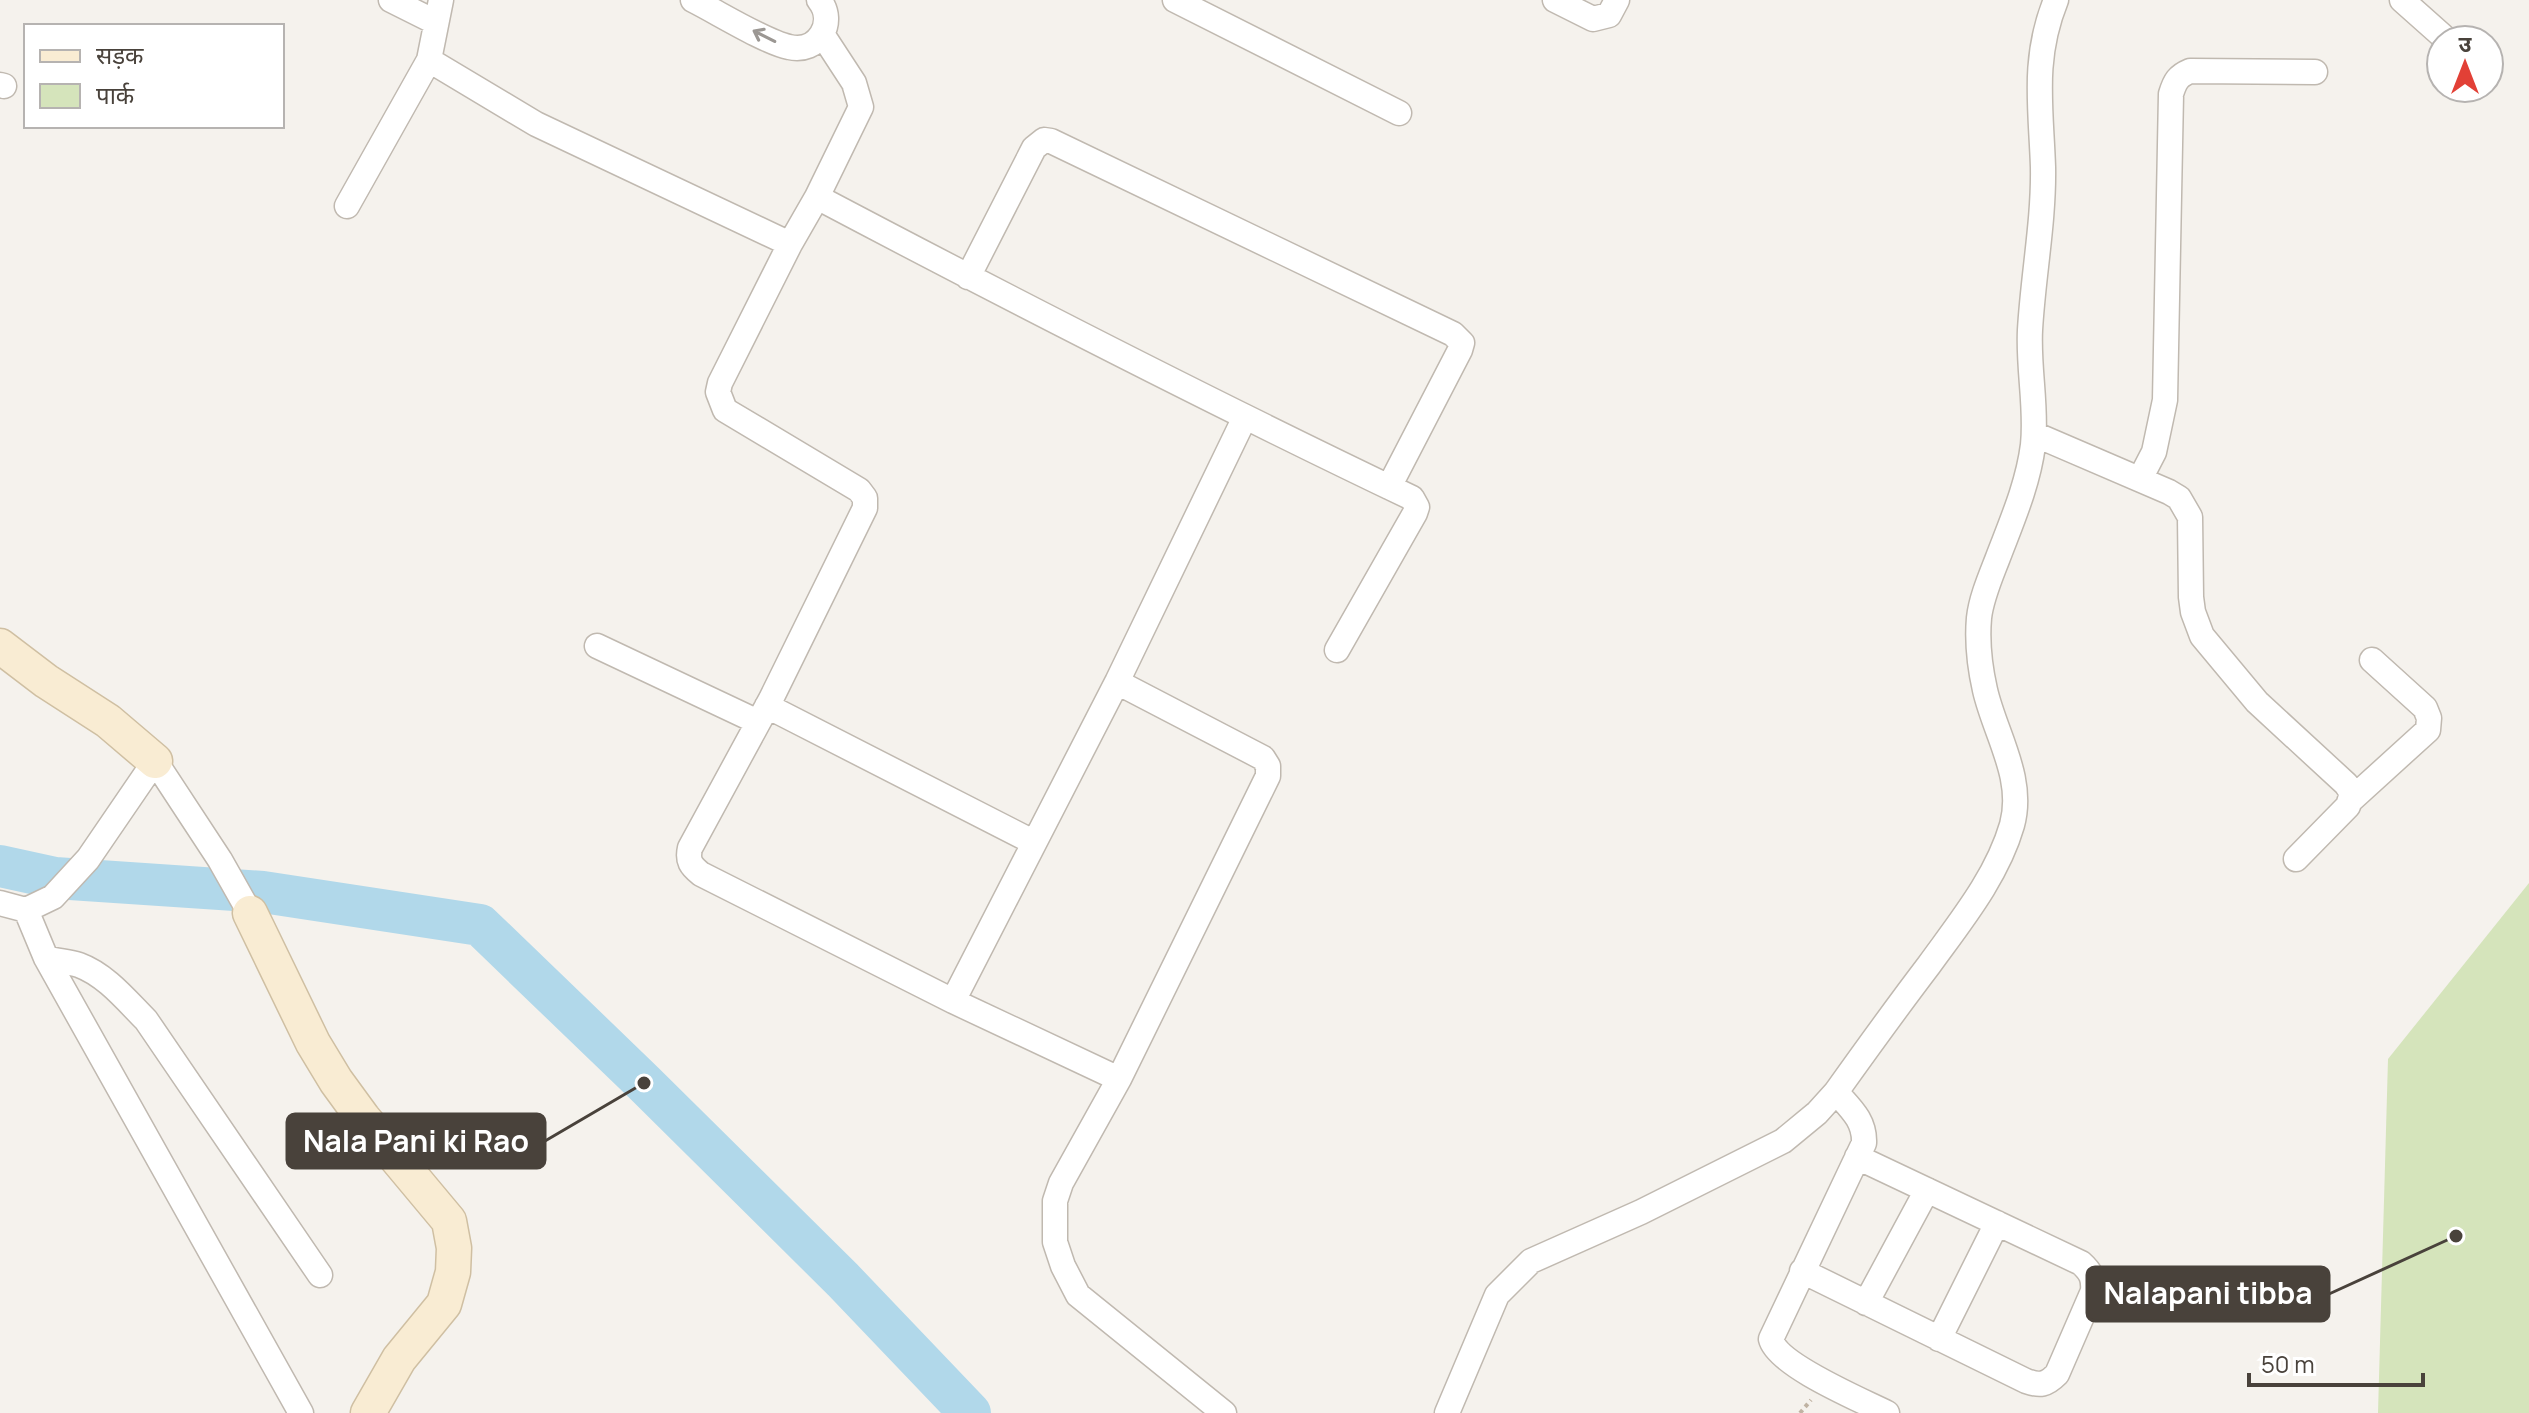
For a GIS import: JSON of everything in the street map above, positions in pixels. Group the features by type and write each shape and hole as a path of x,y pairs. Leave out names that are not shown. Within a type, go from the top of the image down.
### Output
{"street":[{"path":"347,206 429,60 438,11 391,0"},
{"path":"693,0 789,47 812,44 822,34 827,15 819,0"},
{"path":"1175,0 1399,113"},
{"path":"1555,0 1593,19 1609,15 1617,0"},
{"path":"1447,1413 1497,1295 1531,1261 1641,1212 1783,1141 1817,1113 1836,1092 1962,919 1996,866 2007,842 2013,820 2014,789 2008,757 1985,691 1979,618 1988,583 2028,473 2034,434 2030,331 2043,168 2038,78 2043,41 2056,0"},
{"path":"2402,0 2429,24"},
{"path":"822,34 854,83 861,107 718,392 725,410 859,490 865,498 865,508 688,857 692,867 701,874 953,1001 1119,1079"},
{"path":"429,60 536,124 790,244"},
{"path":"2140,479 2154,452 2165,400 2171,94 2175,82 2190,71 2315,72"},
{"path":"968,277 1034,148 1044,140 1453,334 1462,343 1460,350 1389,487"},
{"path":"817,197 968,277 1412,498 1417,507 1415,513 1337,650"},
{"path":"953,1001 1117,682 1245,417"},
{"path":"2034,434 2140,479 2179,498 2186,506 2190,517 2193,612 2202,636 2257,702 2346,784 2352,799"},
{"path":"0,646 46,681 108,721 155,761 220,860 250,913 313,1043 336,1081 449,1221 454,1248 453,1272 444,1304 399,1359 368,1413"},
{"path":"597,646 762,714 1033,842"},
{"path":"2296,859 2352,799 2428,730 2429,718 2425,708 2372,660"},
{"path":"1117,682 1263,758 1268,766 1268,776 1119,1079 1061,1183 1055,1201 1055,1242 1073,1288 1087,1304 1224,1413"},
{"path":"0,903 26,910 53,897 88,859 155,761"},
{"path":"26,910 46,958 301,1413"},
{"path":"46,958 79,965 97,975 112,985 146,1020 320,1275"},
{"path":"1836,1092 1863,1126 1864,1143 1773,1331 1773,1348 1825,1382 1887,1413"},
{"path":"1802,1271 2037,1385 2048,1383 2057,1374 2093,1291 2089,1270 2081,1263 1857,1157"},
{"path":"1866,1303 1927,1190"},
{"path":"1939,1339 1997,1223"}],"green space":[{"path":"2529,883 2529,1413 2378,1413 2388,1059"}],"waterway":[{"path":"0,866 55,878 263,892 480,925 843,1280 970,1413"}],"place":[{"name":"Nala Pani ki Rao","path":"644,1083"},
{"name":"Nalapani tibba","path":"2456,1236"}]}
